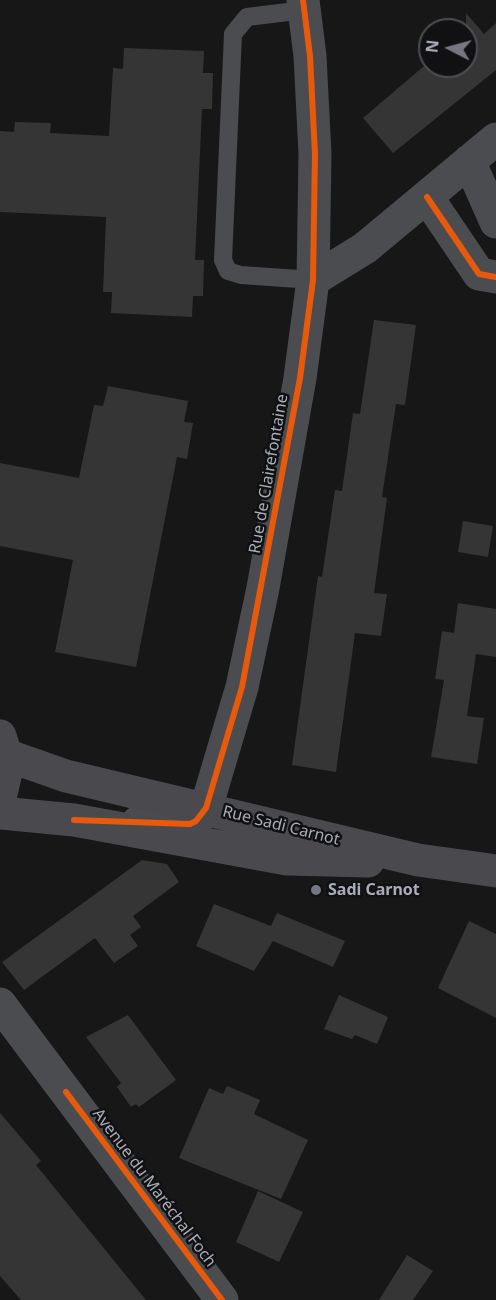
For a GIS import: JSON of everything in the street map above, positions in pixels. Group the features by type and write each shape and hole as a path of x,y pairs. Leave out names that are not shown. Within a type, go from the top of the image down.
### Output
{"main road":[{"name":"Rue Sadi Carnot","path":"3,745 66,776 418,860 496,871"},
{"path":"0,798 7,768 3,745"},
{"name":"Rue Sadi Carnot","path":"0,813 74,819 287,860 418,860"}],"street":[{"name":"Rue de Clairefontaine","path":"206,808 242,687 263,588 300,378 313,280 315,154 310,56 303,5"},
{"path":"313,280 365,248 496,139"},
{"path":"469,161 496,222"},
{"path":"427,197 479,274 496,277"},
{"path":"74,819 190,824 196,821 206,808"},
{"name":"Avenue du Maréchal Foch","path":"1,1008 222,1300"}],"lane":[{"path":"303,5 247,17 233,34 223,260 228,271 241,275 313,280"}],"building":[{"path":"496,23 496,70 393,153 363,118 418,71 418,78 478,78 478,27 484,34"},
{"path":"124,48 204,51 203,73 213,73 212,109 202,109 195,260 204,260 203,296 193,296 192,317 111,313 112,292 103,292 106,217 0,212 0,131 14,132 15,122 51,123 50,133 109,136 113,68 123,69"},
{"path":"374,320 416,325 405,405 396,404 382,497 387,498 374,593 387,594 381,636 355,633 336,772 292,765 318,576 322,577 335,490 342,491 353,413 360,414"},
{"path":"108,386 188,401 184,422 193,423 187,459 177,457 136,667 55,652 73,560 0,546 0,463 79,478 94,405 103,406"},
{"path":"463,521 493,526 488,557 458,552"},
{"path":"458,603 496,609 496,657 476,654 467,716 484,718 477,764 431,757 444,680 435,679 442,631 454,633"},
{"path":"142,860 167,864 179,882 133,916 141,927 130,935 138,946 114,963 95,938 24,990 2,962"},
{"path":"214,904 271,926 277,913 345,941 333,967 273,941 254,971 196,946"},
{"path":"469,921 496,934 496,1018 438,988"},
{"path":"339,995 388,1017 377,1044 355,1035 352,1039 324,1029"},
{"path":"128,1015 176,1080 139,1107 136,1104 131,1107 117,1087 121,1083 86,1037"},
{"path":"227,1086 260,1100 254,1114 308,1140 281,1199 179,1158 209,1088 223,1094"},
{"path":"0,1113 41,1161 36,1165 146,1300 21,1300 0,1276"},
{"path":"258,1191 303,1212 279,1262 236,1242"},
{"path":"407,1255 433,1271 413,1300 379,1300"}],"cycle path":[{"path":"74,820 190,824 196,821 206,808 242,687 300,378 313,280 315,154 310,56 303,0"},
{"path":"427,197 479,274 496,277"},
{"path":"66,1092 222,1300"}],"place":[{"name":"Sadi Carnot","path":"316,890"}]}
